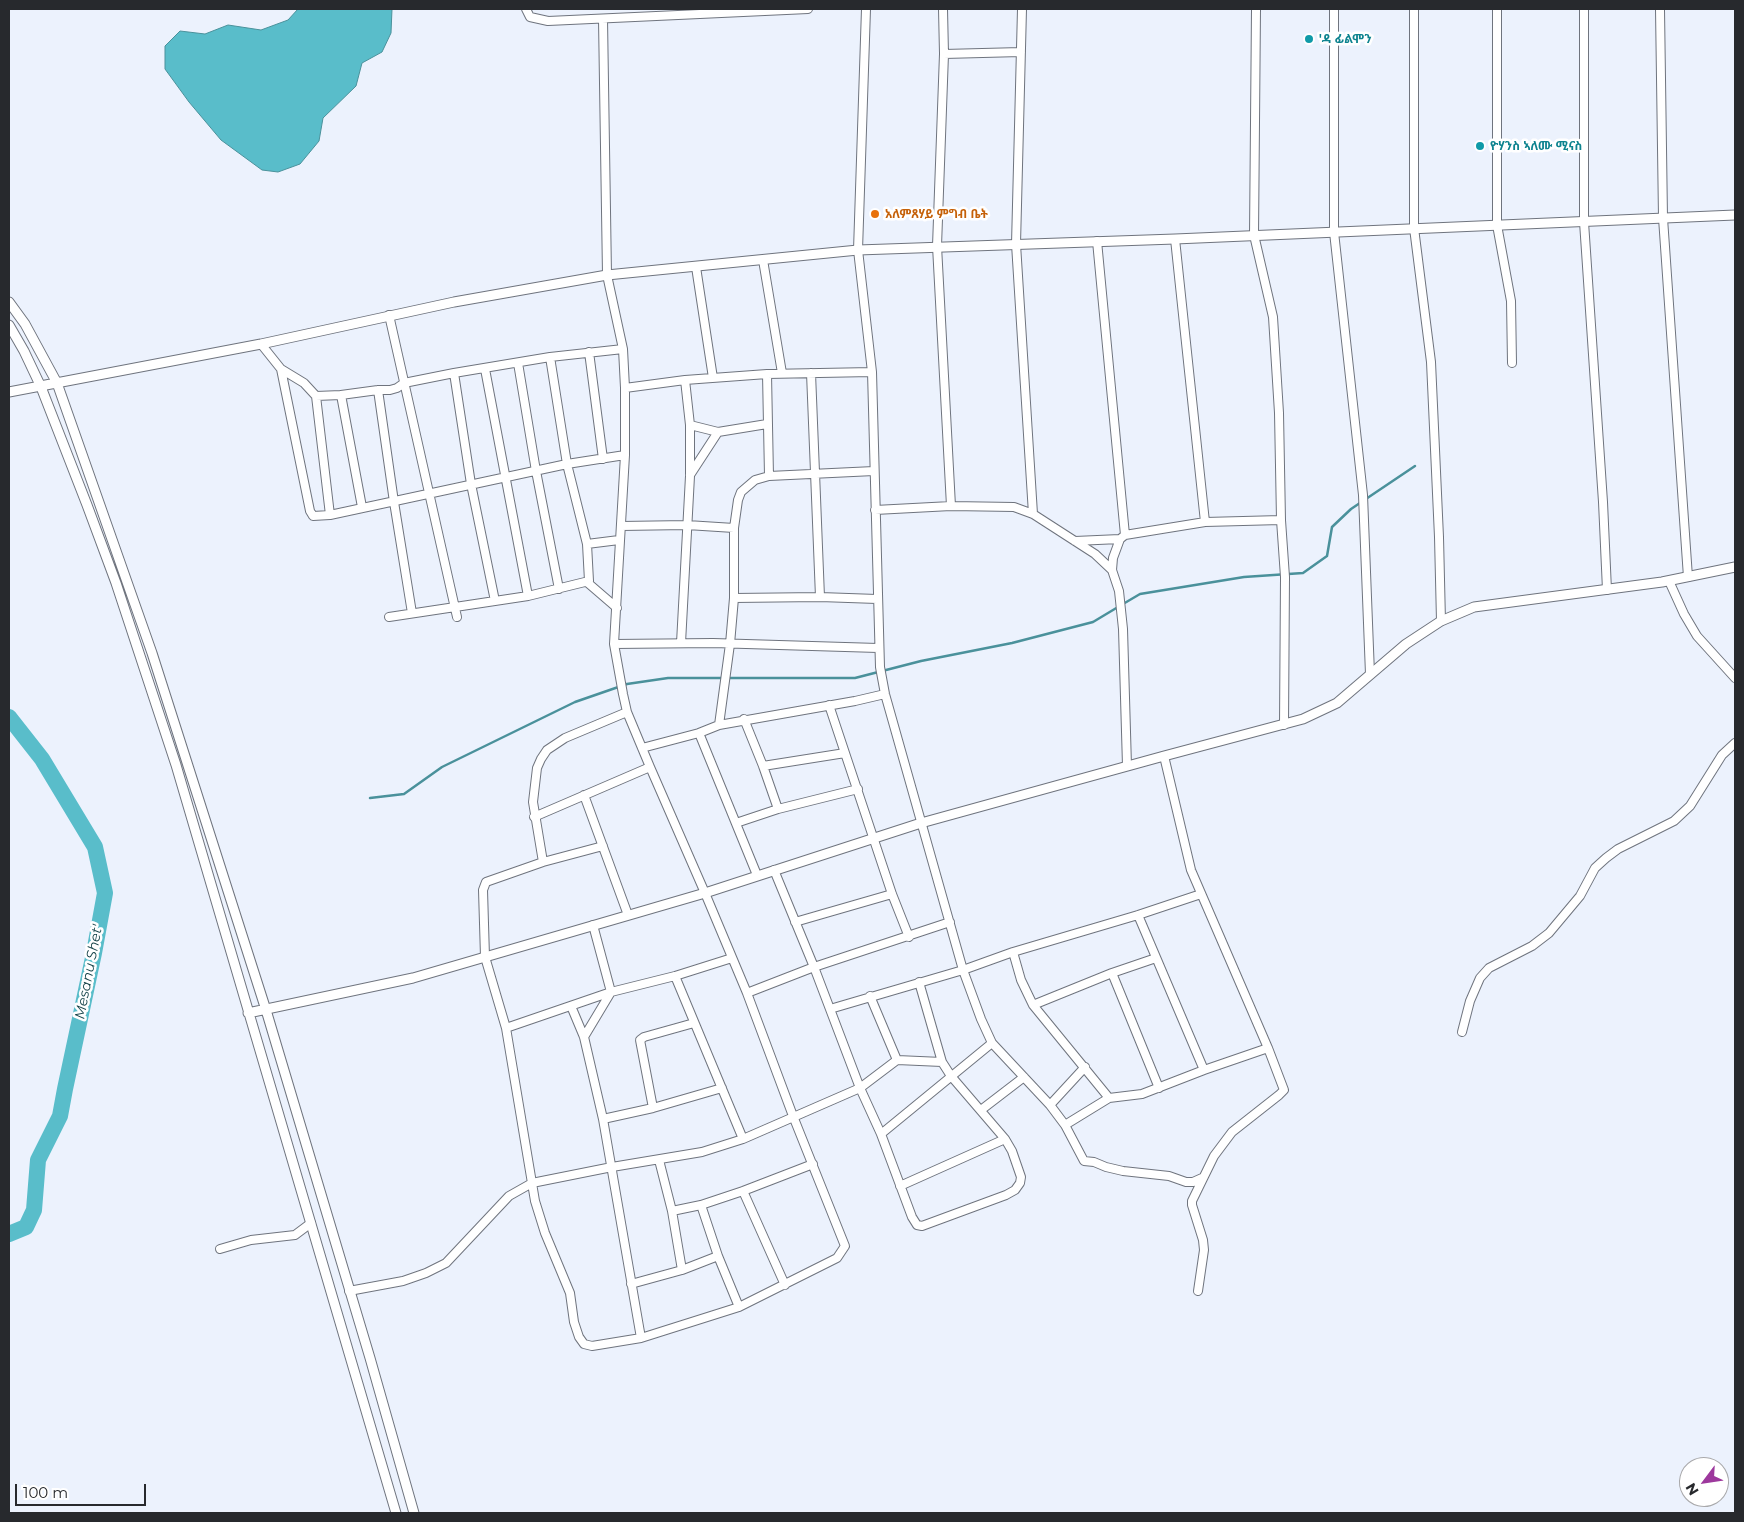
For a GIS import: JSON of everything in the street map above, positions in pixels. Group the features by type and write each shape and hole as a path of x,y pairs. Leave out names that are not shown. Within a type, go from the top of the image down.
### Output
{"street":[{"path":"526,9 530,17 548,21 808,9"},
{"path":"866,9 858,250 872,372 878,648 885,694 963,970 992,1043 1050,1105 1065,1125 1085,1162 1094,1162 1123,1171 1169,1176 1186,1182 1193,1182 1202,1178"},
{"path":"943,9 944,54 936,246 951,506"},
{"path":"1022,9 1016,244 1033,514"},
{"path":"1256,9 1254,235 1273,317 1279,413 1281,520 1285,576 1284,725"},
{"path":"1334,9 1334,232 1363,495 1370,674"},
{"path":"1414,9 1414,228 1431,362 1441,622"},
{"path":"1497,9 1497,225 1511,301 1512,363"},
{"path":"1584,9 1584,222 1607,590"},
{"path":"1660,9 1663,218 1688,577"},
{"path":"603,19 607,275 623,349 625,455 614,644 623,694 627,712 747,993 793,1116 845,1246 837,1258 785,1286 740,1307 642,1338 592,1346 584,1344 579,1337 570,1293 546,1233 532,1183 506,1028 485,957 484,885 486,882 543,862 603,846"},
{"path":"944,54 1021,52"},
{"path":"9,392 261,344 389,315 607,275 858,250 1175,239 1735,215"},
{"path":"1175,239 1205,522"},
{"path":"1097,242 1123,537 1113,558 1112,570 1119,591 1123,629 1127,766"},
{"path":"763,260 782,373"},
{"path":"696,267 713,378"},
{"path":"9,302 25,324 57,383 152,653 266,1010 370,1358 414,1513"},
{"path":"389,315 457,617"},
{"path":"9,325 41,387 116,583 168,740 210,875 248,1013 396,1513"},
{"path":"261,344 281,369 304,383 316,396 330,515"},
{"path":"316,396 342,395 397,388 404,383 454,373 550,357 623,349"},
{"path":"590,352 603,459"},
{"path":"550,357 567,464 587,544 590,579 588,583"},
{"path":"518,362 536,471 559,589"},
{"path":"281,369 310,511 314,516 330,515 394,502 567,464 625,455"},
{"path":"485,369 528,596"},
{"path":"624,388 685,380 782,373 872,372"},
{"path":"454,373 472,484 495,601"},
{"path":"811,373 820,597"},
{"path":"767,374 769,476"},
{"path":"681,643 690,476 690,425 685,380"},
{"path":"378,390 412,613"},
{"path":"342,395 362,507"},
{"path":"690,425 718,432 767,424"},
{"path":"690,476 718,432"},
{"path":"719,725 734,598 734,528 741,492 755,480 769,476 874,471"},
{"path":"876,510 951,506 1014,507 1033,514 1075,541 1095,554 1112,570"},
{"path":"1075,541 1123,537 1205,522 1281,520"},
{"path":"621,526 687,525 734,528"},
{"path":"587,544 619,540"},
{"path":"248,1013 413,978 705,893 921,823 1284,725 1337,704 1406,644 1441,622 1474,607 1669,581 1735,567"},
{"path":"1669,581 1684,614 1697,636 1735,678"},
{"path":"389,617 528,596 588,583"},
{"path":"588,583 617,608"},
{"path":"734,598 820,597 877,599"},
{"path":"614,644 681,643 878,648"},
{"path":"642,748 744,719 829,706 885,694"},
{"path":"829,706 892,894 909,937"},
{"path":"543,862 534,817 533,796 537,768 547,750 565,738 627,712"},
{"path":"744,719 778,809"},
{"path":"699,733 757,875"},
{"path":"168,740 179,735"},
{"path":"1462,1032 1470,1001 1480,978 1489,968 1532,946 1549,933 1580,896 1596,868 1606,858 1631,842 1674,821 1685,811 1703,788 1722,755 1735,742"},
{"path":"763,766 845,753"},
{"path":"1164,756 1192,870 1284,1090 1280,1096 1232,1132 1214,1156 1202,1178 1192,1205 1203,1240 1204,1250 1198,1291"},
{"path":"534,817 650,767"},
{"path":"736,822 858,788"},
{"path":"584,795 628,915"},
{"path":"774,870 814,967 860,1088 881,1134 912,1217 918,1225 922,1226 1006,1195 1015,1190 1020,1183 1021,1176 1012,1151 1005,1139 951,1076 942,1062 919,982"},
{"path":"795,922 892,894"},
{"path":"830,1009 963,970 1013,952 1201,894"},
{"path":"1138,915 1204,1070"},
{"path":"747,993 814,967 950,922"},
{"path":"584,1037 611,992 593,925"},
{"path":"1013,952 1021,980 1033,1006 1109,1098"},
{"path":"506,1028 611,992 675,976 732,958"},
{"path":"1033,1006 1112,973 1156,958"},
{"path":"1112,973 1158,1088"},
{"path":"675,976 743,1139"},
{"path":"870,996 897,1060"},
{"path":"571,1006 584,1037 603,1119 642,1338"},
{"path":"653,1108 640,1040 644,1037 694,1023"},
{"path":"881,1134 992,1043"},
{"path":"1065,1125 1109,1098 1142,1094 1268,1048"},
{"path":"349,1291 403,1281 426,1273 446,1263 509,1196 532,1183 702,1152 743,1139 860,1088 897,1060 942,1062"},
{"path":"1050,1105 1085,1067"},
{"path":"981,1110 1024,1077"},
{"path":"603,1119 653,1108 722,1088"},
{"path":"900,1186 1005,1139"},
{"path":"658,1160 672,1212 682,1270"},
{"path":"672,1212 743,1192 813,1164"},
{"path":"743,1192 785,1286"},
{"path":"701,1205 718,1256 740,1307"},
{"path":"220,1249 251,1240 295,1235 311,1223"},
{"path":"632,1284 682,1270 718,1256"}],"water":[{"path":"298,9 392,9 391,33 382,52 362,63 356,86 323,118 319,141 300,164 278,172 262,170 221,140 189,102 165,69 165,46 180,31 205,34 228,25 261,30 288,20"}],"waterway":[{"path":"1123,604 1140,594 1244,577 1303,573 1327,556 1332,527 1351,509 1415,466"},
{"path":"370,798 404,794 442,767 575,702 627,684 668,678 855,678 921,661 1012,643 1093,622 1118,607"},
{"name":"Mesanu Shet'","path":"9,717 42,759 95,847 105,893 60,1116 38,1160 34,1210 26,1227 9,1234"}],"place":[{"name":"'ዳ ፊልሞን","path":"1309,39"},
{"name":"ዮሃንስ ኣለሙ ሚናስ","path":"1480,146"},
{"name":"አለምጸሃይ ምግብ ቤት","path":"875,214"}]}
